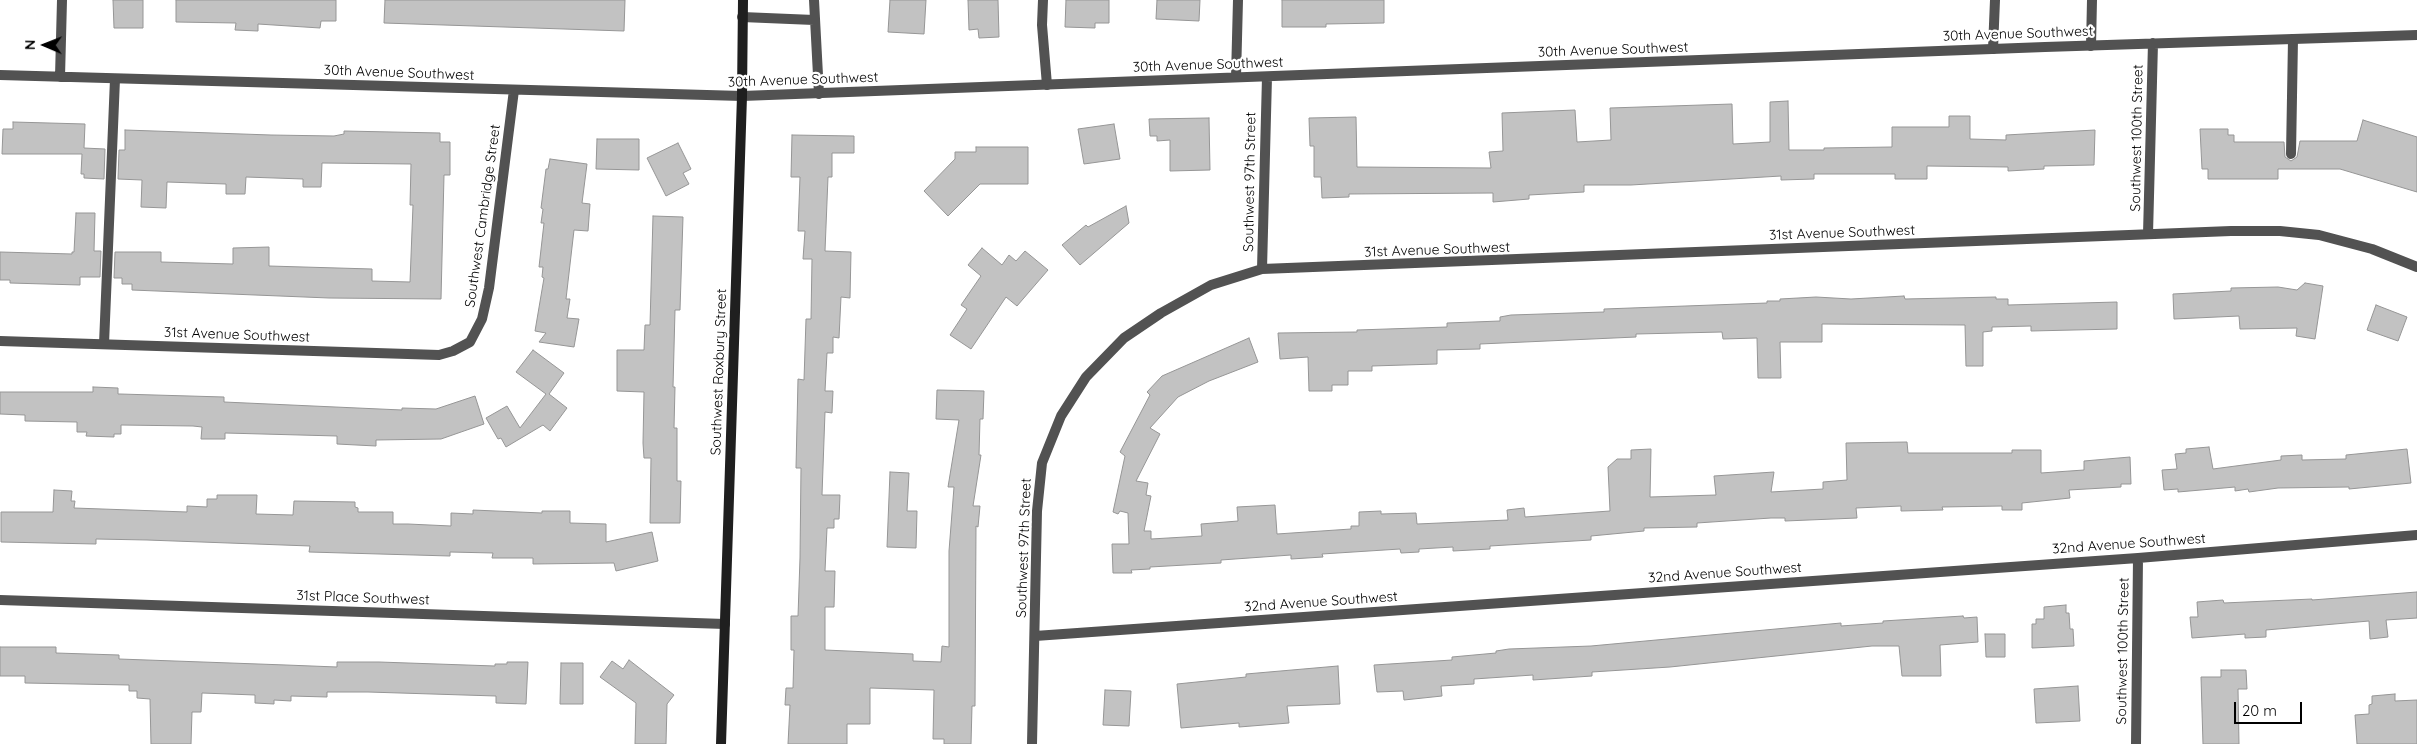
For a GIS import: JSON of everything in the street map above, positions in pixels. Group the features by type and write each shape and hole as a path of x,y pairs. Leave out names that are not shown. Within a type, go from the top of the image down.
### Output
{"main road":[{"name":"Southwest Roxbury Street","path":"721,744 742,96 743,0"}],"street":[{"path":"60,77 62,0"},
{"path":"814,0 819,94"},
{"path":"1043,0 1042,25 1047,84"},
{"path":"1236,77 1238,0"},
{"path":"1993,49 1995,0"},
{"path":"2091,46 2092,0"},
{"path":"742,17 814,20"},
{"name":"30th Avenue Southwest","path":"0,75 742,96 2153,43 2417,35"},
{"path":"2291,154 2293,39"},
{"name":"Southwest 100th Street","path":"2148,234 2153,43"},
{"name":"Southwest 97th Street","path":"1032,744 1037,511 1042,463 1061,416 1086,377 1124,338 1161,313 1211,285 1262,269 1267,77"},
{"path":"104,344 114,78"},
{"name":"Southwest Cambridge Street","path":"470,342 482,320 489,288 514,90"},
{"name":"31st Avenue Southwest","path":"1262,269 2148,234 2280,231 2320,235 2372,249 2417,267"},
{"name":"31st Avenue Southwest","path":"0,341 439,355 453,351 470,342"},
{"name":"32nd Avenue Southwest","path":"1035,636 2138,558 2417,535"},
{"name":"Southwest 100th Street","path":"2136,744 2138,558"},
{"name":"31st Place Southwest","path":"0,600 725,624"}],"building":[{"path":"113,0 143,0 143,28 114,28"},
{"path":"176,0 336,0 336,21 321,21 320,28 258,24 258,31 235,30 236,23 176,22"},
{"path":"385,0 625,0 624,31 384,23"},
{"path":"890,0 926,0 924,34 888,32"},
{"path":"968,0 998,0 999,37 979,38 978,29 969,30"},
{"path":"1066,0 1109,0 1109,23 1095,23 1095,28 1065,27"},
{"path":"1157,0 1200,0 1199,21 1156,19"},
{"path":"1282,0 1384,0 1384,23 1326,24 1326,27 1282,27"},
{"path":"1788,101 1789,150 1892,147 1892,127 1949,127 1949,116 1970,116 1970,139 2006,140 2006,135 2095,130 2094,165 2044,166 2044,169 2008,171 2008,167 1927,166 1927,179 1895,179 1895,174 1814,174 1814,179 1781,180 1781,176 1631,185 1584,185 1584,192 1529,195 1529,199 1493,202 1493,193 1349,194 1349,197 1322,198 1321,177 1314,177 1314,146 1310,146 1309,118 1356,117 1357,167 1491,168 1489,152 1503,151 1502,113 1575,110 1577,142 1611,140 1610,108 1732,104 1733,144 1770,142 1770,102"},
{"path":"1209,118 1210,170 1170,171 1170,140 1157,141 1157,136 1150,136 1149,119"},
{"path":"2363,120 2417,137 2417,192 2340,169 2278,169 2278,179 2208,179 2208,169 2202,169 2200,129 2228,129 2228,135 2234,135 2234,142 2284,142 2285,157 2291,161 2297,157 2300,141 2357,141"},
{"path":"13,122 85,124 84,148 105,149 104,179 84,178 84,174 81,174 82,154 2,154 3,129 13,129"},
{"path":"1114,124 1120,159 1084,164 1078,129"},
{"path":"125,130 334,136 344,134 344,131 440,133 440,142 450,142 450,175 444,175 441,299 329,298 132,290 132,284 122,284 122,278 114,278 115,252 161,252 161,262 233,264 233,248 269,247 269,266 372,269 372,281 410,282 413,205 410,205 411,164 322,163 321,187 303,187 303,179 246,177 245,194 226,194 226,184 167,182 166,208 141,207 142,180 118,179 119,150 125,150"},
{"path":"792,135 854,136 854,153 832,153 832,177 828,177 825,251 851,252 850,298 841,297 839,338 833,337 833,353 827,353 825,391 833,391 832,413 825,412 822,495 840,495 839,519 834,519 834,528 827,528 825,571 835,571 834,607 825,607 825,650 913,654 913,661 941,662 942,646 949,647 949,551 954,487 948,487 959,420 936,419 937,390 984,391 983,419 980,419 979,455 981,455 973,506 980,506 978,527 976,526 975,706 972,706 971,744 944,744 944,739 933,739 934,690 870,688 870,724 847,724 847,744 788,744 790,705 785,705 786,688 793,688 794,650 791,650 791,616 798,616 800,558 801,468 796,468 798,379 804,380 806,319 811,319 812,259 803,259 805,231 798,231 800,177 791,177"},
{"path":"597,139 639,139 639,170 596,169"},
{"path":"678,143 691,169 683,173 689,184 666,196 647,158"},
{"path":"976,147 1028,147 1028,184 980,184 948,216 924,191 955,159 955,152 976,152"},
{"path":"550,159 587,164 582,203 590,204 588,231 574,230 566,299 570,299 567,318 579,319 574,347 539,342 546,333 535,331 544,278 542,277 543,267 539,267 544,223 541,223 543,209 541,208 546,169 548,169"},
{"path":"1126,206 1129,223 1080,265 1062,245 1086,225 1088,227"},
{"path":"76,213 95,213 94,251 101,251 100,277 80,277 80,285 10,283 10,280 0,280 0,252 72,254 74,252"},
{"path":"653,216 683,217 680,310 675,310 673,387 675,387 674,428 677,428 677,481 681,481 680,523 650,523 651,458 644,458 644,392 617,391 617,350 644,350 645,325 650,325"},
{"path":"982,248 1002,265 1009,255 1016,261 1025,251 1048,270 1017,306 1006,297 971,349 950,335 967,309 961,305 981,276 968,265"},
{"path":"2305,283 2323,286 2315,339 2296,336 2297,328 2240,329 2239,316 2174,319 2173,294 2231,291 2231,288 2278,287 2297,290"},
{"path":"1904,296 1905,299 1996,297 1996,299 2008,299 2008,305 2117,302 2117,329 2031,331 2031,326 1992,327 1992,331 1983,332 1983,366 1966,366 1965,325 1822,324 1822,342 1780,342 1781,378 1758,378 1757,338 1723,339 1722,332 1636,334 1636,337 1480,344 1480,349 1437,350 1437,364 1372,366 1372,371 1348,371 1348,385 1332,385 1332,391 1309,391 1308,357 1280,359 1278,333 1357,332 1357,330 1447,327 1447,323 1500,321 1500,317 1511,315 1604,312 1604,309 1767,303 1767,301 1780,301 1780,299 1816,297 1851,299"},
{"path":"2376,305 2407,317 2398,341 2367,330"},
{"path":"1249,338 1258,362 1209,381 1178,397 1150,428 1160,434 1136,481 1148,483 1146,495 1151,496 1144,531 1151,531 1151,539 1202,536 1201,524 1238,521 1237,507 1275,505 1277,534 1351,529 1351,526 1359,526 1359,512 1381,511 1381,514 1416,513 1417,524 1508,520 1507,510 1524,508 1525,517 1610,511 1608,467 1617,459 1631,459 1631,450 1651,449 1650,497 1716,495 1714,476 1774,472 1771,492 1823,489 1823,482 1847,480 1846,443 1907,442 1908,453 2012,453 2012,450 2041,450 2041,473 2084,470 2084,461 2130,457 2131,484 2121,484 2121,487 2069,490 2070,498 2022,503 2022,510 2002,510 2002,506 1942,507 1943,510 1901,511 1901,506 1856,508 1857,518 1785,521 1785,518 1771,518 1697,523 1697,527 1644,528 1644,531 1591,536 1591,540 1490,546 1490,549 1453,551 1453,547 1419,549 1419,552 1401,553 1400,549 1322,554 1323,557 1291,559 1291,555 1221,560 1221,563 1150,567 1150,569 1131,570 1132,573 1113,573 1112,544 1129,544 1128,513 1120,511 1118,514 1113,512 1125,456 1120,452 1150,395 1147,392 1162,376"},
{"path":"533,350 564,373 549,394 567,408 550,431 543,425 506,447 501,438 498,439 486,418 507,406 520,428 546,394 516,372"},
{"path":"93,387 118,388 118,394 224,397 224,402 402,410 402,408 436,409 475,396 484,424 441,439 376,440 376,446 337,444 337,436 225,433 225,439 201,439 202,427 193,426 121,425 121,434 114,434 114,437 86,436 87,432 77,432 77,422 25,421 25,415 0,414 0,392 93,392"},
{"path":"2209,447 2213,469 2281,460 2281,456 2302,455 2302,460 2346,459 2346,455 2407,449 2411,483 2349,489 2349,487 2278,488 2249,492 2248,489 2235,491 2235,487 2178,492 2178,489 2164,490 2162,470 2177,469 2175,454 2186,453 2186,449"},
{"path":"890,472 909,473 907,511 917,511 916,548 887,547"},
{"path":"54,490 72,491 71,501 75,501 74,508 187,512 187,506 207,507 207,499 217,499 217,495 257,495 256,514 293,515 294,501 355,502 358,512 393,512 393,524 451,526 451,513 473,514 473,510 542,513 542,511 570,511 570,523 606,524 606,542 652,532 658,561 616,571 614,563 533,564 533,558 492,558 493,553 450,552 450,556 309,552 310,546 147,540 96,539 96,544 1,542 1,512 53,512"},
{"path":"2417,592 2417,618 2386,620 2388,637 2370,639 2369,621 2266,630 2266,637 2245,638 2245,634 2192,638 2190,617 2198,617 2197,602 2223,600 2224,603 2312,600"},
{"path":"2066,605 2066,613 2069,613 2070,629 2073,629 2074,646 2032,648 2032,624 2036,624 2036,619 2044,619 2044,607"},
{"path":"1963,616 1964,618 1977,617 1978,642 1940,645 1941,676 1902,676 1899,646 1872,646 1670,667 1592,672 1592,676 1533,680 1533,675 1474,679 1474,684 1441,686 1442,696 1404,700 1403,691 1377,692 1374,665 1452,660 1452,657 1496,653 1496,651 1509,649 1591,646 1841,623 1841,626 1883,623 1883,621"},
{"path":"1985,634 2005,634 2005,657 1986,657"},
{"path":"0,647 56,647 56,653 119,655 119,659 337,667 337,662 495,666 495,664 507,664 507,662 528,662 526,704 496,703 496,696 327,692 327,697 291,696 291,701 274,700 274,704 255,703 255,695 202,693 201,712 192,712 191,744 151,744 150,699 137,698 137,691 129,691 129,685 25,683 25,676 0,676"},
{"path":"629,660 674,695 667,704 666,744 635,744 636,703 600,677 612,661 623,669"},
{"path":"561,663 583,663 583,704 560,704"},
{"path":"1338,666 1340,704 1287,706 1289,723 1239,727 1239,723 1181,728 1177,684 1246,677 1246,674"},
{"path":"2221,670 2246,670 2247,689 2238,689 2239,744 2203,744 2201,677 2221,677"},
{"path":"2078,686 2080,721 2036,723 2034,689"},
{"path":"1105,690 1131,691 1129,726 1103,725"},
{"path":"2395,694 2395,701 2417,700 2417,744 2357,744 2355,715 2369,714 2372,696"}]}
